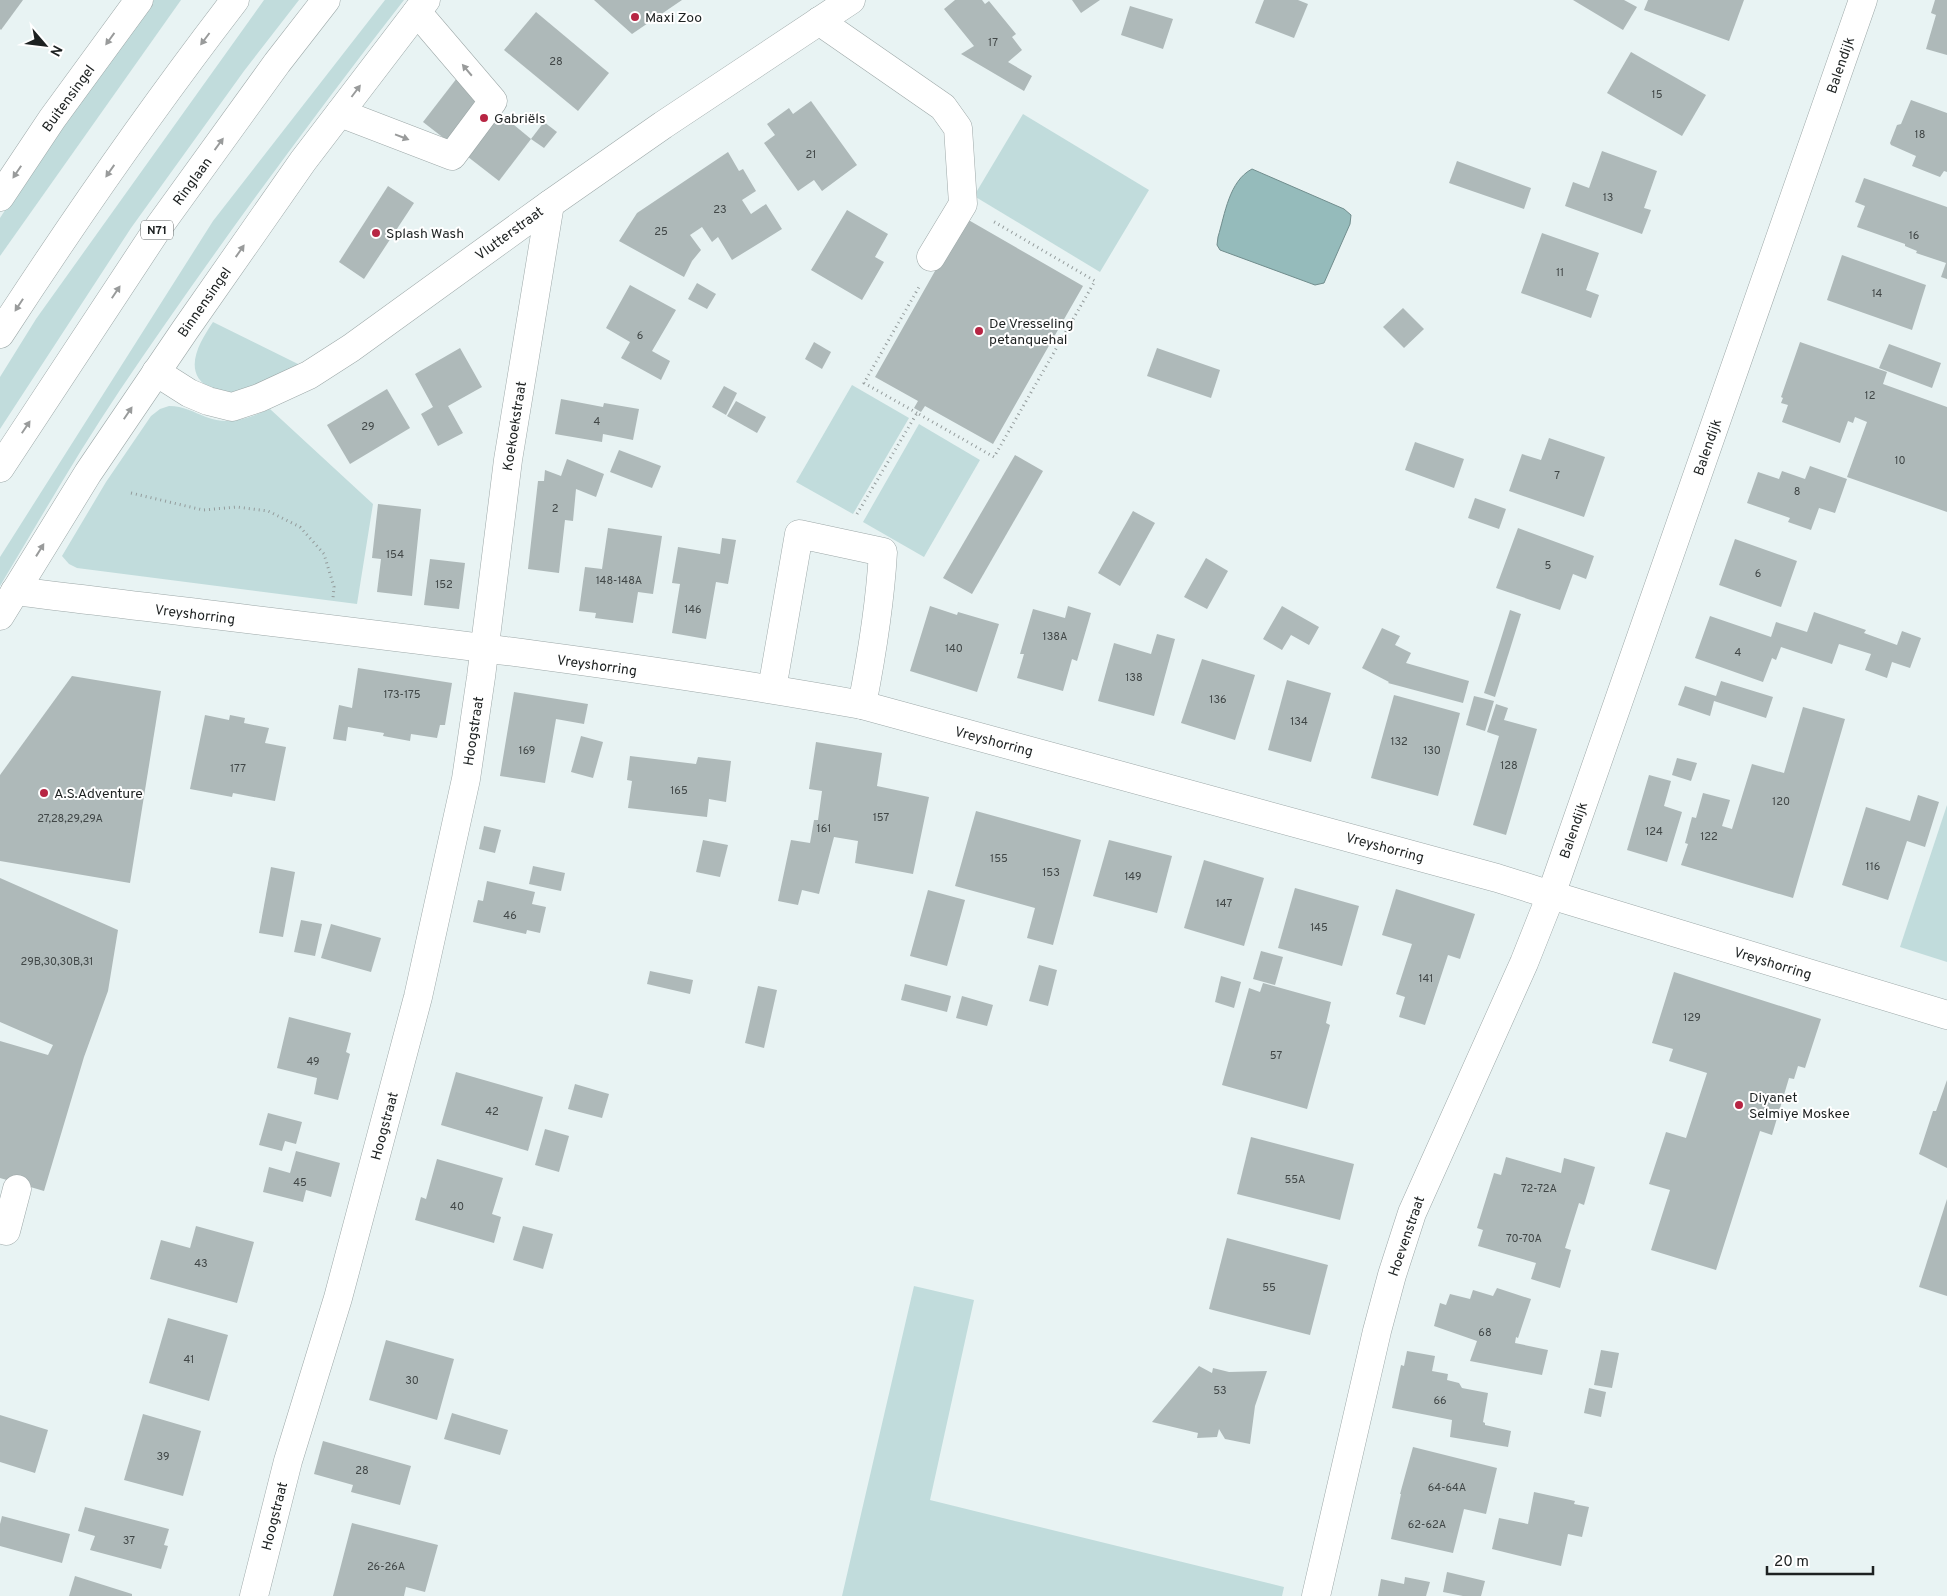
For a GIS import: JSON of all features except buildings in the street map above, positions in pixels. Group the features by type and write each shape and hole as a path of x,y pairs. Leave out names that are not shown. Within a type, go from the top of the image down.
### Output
{"main road":[{"name":"Buitensingel","path":"0,197 52,118 139,0"},
{"path":"0,334 55,250 168,88 235,0"},
{"name":"Ringlaan","path":"0,468 160,226 277,63 326,0"},
{"name":"Vlutterstraat","path":"156,372 189,393 208,401 232,407 259,398 309,375 351,348 663,125 850,0"},
{"name":"Balendijk","path":"1551,895 1863,0"},
{"path":"340,113 452,156 493,101 422,6"},
{"name":"Binnensingel","path":"0,616 88,473 156,372 303,161 422,6"},
{"path":"819,21 943,107 958,128 963,204 931,257"},
{"name":"Koekoekstraat","path":"484,649 508,460 550,204"},
{"path":"772,689 799,534 883,552 881,593 872,656 862,705"},
{"name":"Vreyshorring","path":"14,591 484,649 772,689 862,705 1497,878 1947,1015"},
{"name":"Hoogstraat","path":"254,1596 288,1461 338,1298 418,997 466,779 484,649"},
{"name":"Hoevenstraat","path":"1316,1596 1377,1331 1392,1275 1412,1213 1524,963 1551,895"},
{"path":"0,1229 6,1231 16,1189"}],"path":[{"path":"931,257 935,260 864,383 994,457 1095,281 963,204"},
{"path":"840,543 917,414"},
{"path":"131,493 203,510 237,507 268,511 300,527 324,554 334,587 330,630"}],"shaded area":[{"path":"154,0 181,0 0,256 0,218 33,167"},
{"path":"264,0 299,0 244,71 131,228 0,429 0,377 36,319"},
{"path":"385,0 404,0 259,193 154,340 89,438 0,586 0,557 213,221"},
{"path":"1023,114 1149,190 1100,272 974,196"},
{"path":"1252,169 1344,209 1351,215 1350,224 1324,283 1315,285 1220,250 1217,245 1218,237 1229,199 1238,181"},
{"path":"213,322 300,365 242,395 230,396 216,392 197,376 195,367 195,358 202,339"},
{"path":"852,385 909,418 853,514 796,482"},
{"path":"169,406 184,408 214,420 223,421 247,418 270,409 373,504 357,604 77,568 69,564 62,556 106,482 151,416 160,409"},
{"path":"919,424 980,460 924,557 863,522"},
{"path":"1947,805 1947,962 1900,947"},
{"path":"914,1286 974,1300 930,1500 1284,1587 1282,1596 842,1596"}],"place":[{"name":"Maxi Zoo","path":"635,17"},
{"name":"Gabriëls","path":"484,118"},
{"name":"Splash Wash","path":"376,233"},
{"name":"De Vresseling petanquehal","path":"979,331"},
{"name":"A.S.Adventure","path":"44,793"},
{"name":"Diyanet Selmiye Moskee","path":"1739,1105"}]}
